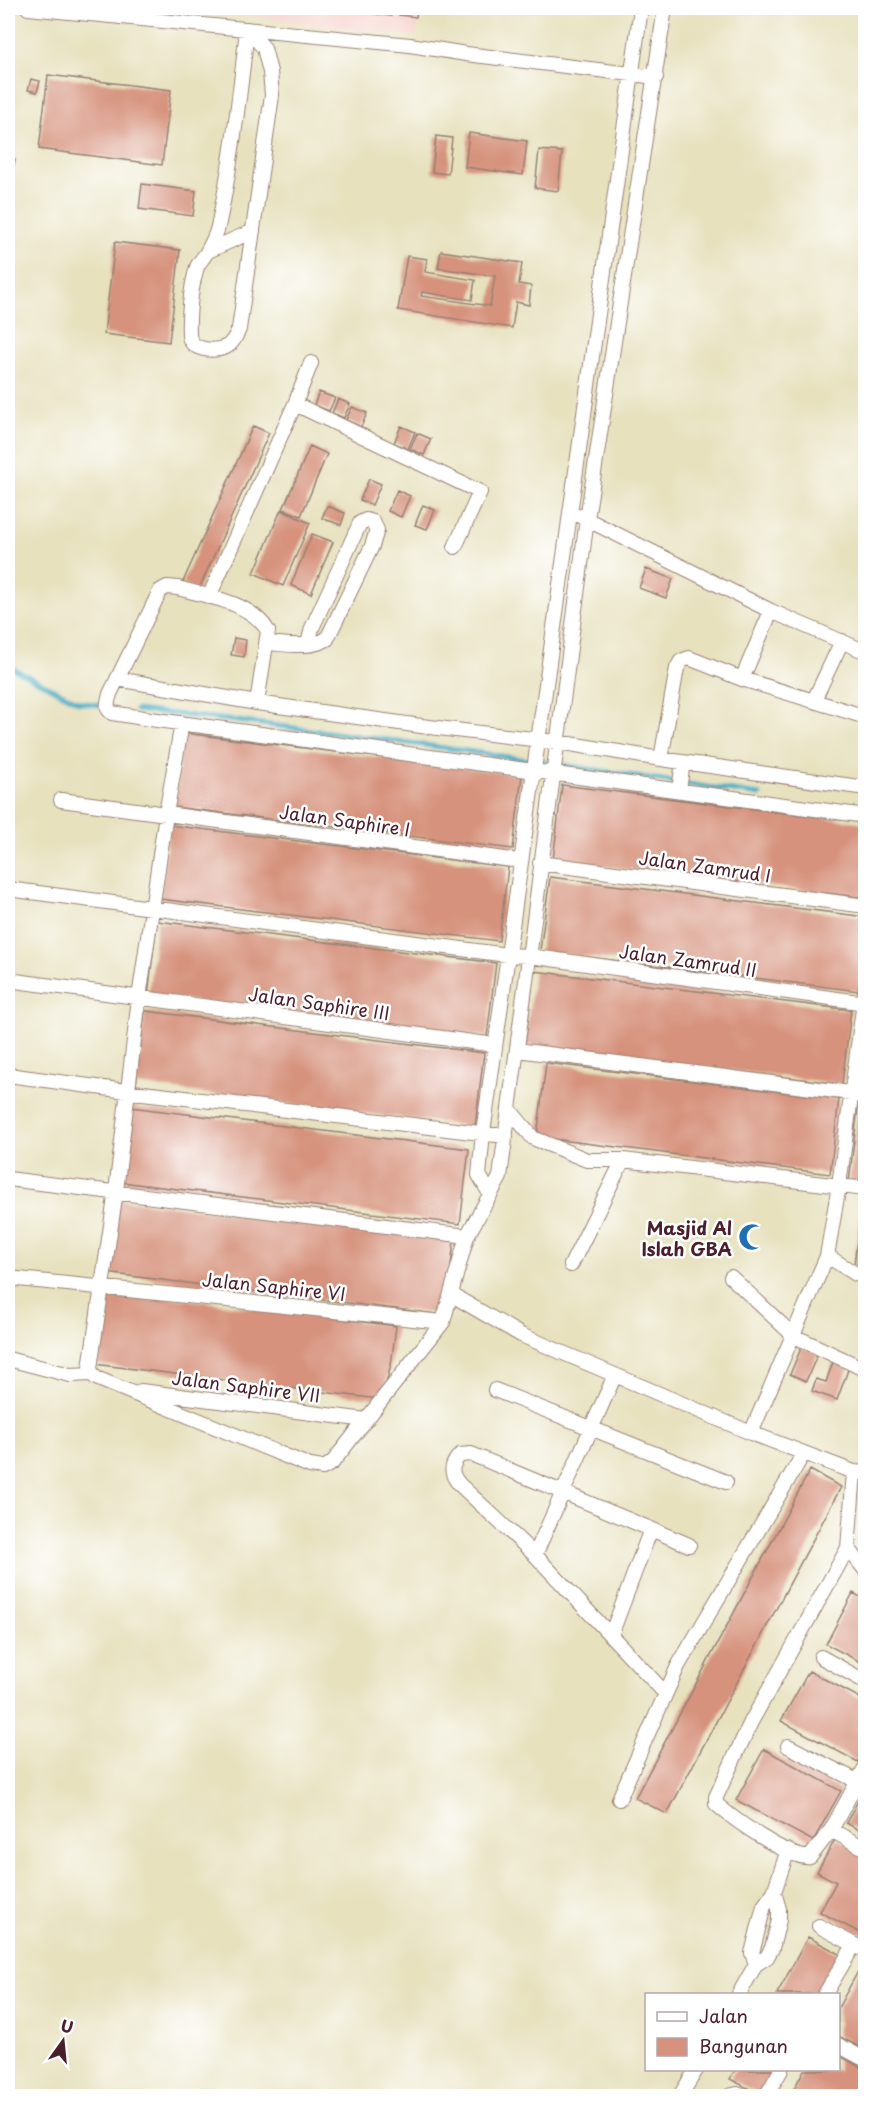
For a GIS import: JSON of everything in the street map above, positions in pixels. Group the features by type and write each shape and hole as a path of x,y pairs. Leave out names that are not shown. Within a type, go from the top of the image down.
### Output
{"street":[{"path":"28,8 410,45 656,77"},
{"path":"490,1194 479,1174 483,1133 641,8"},
{"path":"182,723 139,998 126,1091 116,1191 90,1368 96,1378 310,1466 323,1468 332,1463 443,1322 467,1236 500,1177 587,519 665,8"},
{"path":"247,29 264,48 270,72 272,95 239,329 228,346 217,349 196,348 189,337 190,309 198,266 217,231 229,177 247,29"},
{"path":"207,252 253,231"},
{"path":"209,597 311,363"},
{"path":"295,404 480,492 455,547"},
{"path":"570,512 771,611 866,652"},
{"path":"266,643 308,644 320,643 327,639 372,546 377,530 373,522 366,520 360,523 312,628 308,644"},
{"path":"257,703 268,631 258,616 243,608 209,597 178,588 163,588 117,678 108,705 112,713 554,770 866,788"},
{"path":"742,679 771,611"},
{"path":"814,700 842,641"},
{"path":"661,759 677,668 681,661 689,658 742,679 866,717"},
{"path":"117,678 257,703 557,747 661,759 681,776 866,816"},
{"name":"Jalan Saphire I","path":"61,800 520,861"},
{"name":"Jalan Zamrud I","path":"540,863 866,906"},
{"name":"Jalan Zamrud II","path":"8,889 507,956 529,956 865,1003"},
{"name":"Jalan Saphire III","path":"8,980 495,1045"},
{"path":"751,1433 827,1256 839,1185 859,1095 866,987"},
{"path":"517,1050 859,1095"},
{"path":"8,1075 506,1136"},
{"path":"509,1109 533,1138 587,1160 623,1160 866,1189"},
{"path":"571,1265 623,1160"},
{"path":"8,1179 467,1236"},
{"path":"827,1256 856,1274 866,1277"},
{"path":"731,1277 794,1336 866,1370"},
{"name":"Jalan Saphire VI","path":"8,1278 443,1322"},
{"path":"452,1295 520,1335 751,1433 860,1472 848,1548 751,1722 716,1797 716,1804 731,1818 799,1857 810,1857 831,1830 866,1766"},
{"path":"8,1359 70,1375 92,1374"},
{"path":"535,1555 615,1375"},
{"name":"Jalan Saphire VII","path":"121,1388 366,1420"},
{"path":"495,1390 726,1482"},
{"path":"619,1799 678,1666 804,1453"},
{"path":"665,1693 535,1555 459,1484 452,1474 453,1464 460,1455 471,1454 689,1545"},
{"path":"611,1635 651,1528"},
{"path":"848,1548 866,1570"},
{"path":"821,1656 866,1682"},
{"path":"788,1746 857,1781"},
{"path":"831,1830 866,1849"},
{"path":"740,1993 756,1964 752,1953 759,1923 764,1906 774,1892 788,1850"},
{"path":"819,1926 860,1948 826,1993"},
{"path":"840,2046 866,2060"},
{"path":"680,2097 695,2071"},
{"path":"766,2097 781,2071"},
{"path":"729,2097 737,2094 741,2097"}],"shaded area":[{"path":"186,8 421,8 416,36"}],"building":[{"path":"334,8 392,8 391,16"},
{"path":"400,8 417,8 416,17 399,15"},
{"path":"48,75 171,90 162,165 39,149"},
{"path":"31,79 40,81 37,92 28,90"},
{"path":"469,133 527,141 523,175 465,167"},
{"path":"436,136 452,138 448,174 432,172"},
{"path":"539,150 562,152 558,191 535,188"},
{"path":"8,157 15,159 11,179 8,179"},
{"path":"142,184 196,191 193,216 139,209"},
{"path":"115,242 180,250 169,342 104,334"},
{"path":"441,251 522,263 519,284 531,286 529,305 516,302 512,328 398,310 407,256 427,259 425,272 475,280 472,300 422,292 421,296 490,306 495,276 438,268"},
{"path":"319,392 335,398 329,411 314,405"},
{"path":"338,399 350,404 344,418 332,413"},
{"path":"352,407 367,413 361,427 346,420"},
{"path":"253,426 269,433 198,591 182,584"},
{"path":"401,426 415,432 408,449 394,443"},
{"path":"417,433 431,439 424,455 410,449"},
{"path":"310,446 327,454 301,516 283,509"},
{"path":"369,479 381,484 372,505 360,500"},
{"path":"397,490 410,496 401,517 388,511"},
{"path":"423,505 435,510 427,529 415,525"},
{"path":"327,506 345,513 341,525 322,518"},
{"path":"281,510 310,523 283,586 254,573"},
{"path":"312,534 333,542 311,594 291,585"},
{"path":"646,569 673,579 666,598 639,588"},
{"path":"234,638 246,640 244,657 231,655"},
{"path":"183,733 522,775 513,849 174,807"},
{"path":"562,785 866,823 866,898 553,860"},
{"path":"169,825 508,867 499,941 160,899"},
{"path":"550,877 866,917 858,991 540,951"},
{"path":"157,921 496,963 487,1037 148,995"},
{"path":"534,971 851,1010 842,1084 525,1045"},
{"path":"145,1011 484,1053 475,1127 136,1085"},
{"path":"546,1063 839,1099 830,1174 537,1137"},
{"path":"130,1107 469,1149 460,1224 121,1182"},
{"path":"858,1108 866,1109 866,1184 849,1182"},
{"path":"863,1197 866,1198 866,1273 853,1271"},
{"path":"115,1199 454,1241 445,1315 106,1273"},
{"path":"103,1289 396,1326 391,1365 382,1398 94,1364"},
{"path":"802,1346 818,1353 806,1381 790,1374"},
{"path":"833,1362 849,1367 837,1400 812,1391 816,1379 826,1382"},
{"path":"810,1470 841,1487 667,1814 635,1798"},
{"path":"853,1593 866,1600 866,1665 826,1644"},
{"path":"809,1671 866,1701 866,1749 858,1762 781,1721"},
{"path":"764,1749 841,1791 813,1841 736,1800"},
{"path":"866,1786 866,1834 846,1823"},
{"path":"836,1838 866,1854 866,1936 820,1912 836,1882 817,1872"},
{"path":"808,1937 842,1955 822,1993 778,1993"},
{"path":"861,1966 866,1968 866,2050 840,2037 840,2004"},
{"path":"840,2056 866,2070 864,2096 790,2096 803,2071 840,2071"},
{"path":"734,2071 778,2071 763,2096 730,2079"}],"waterway":[{"path":"8,666 79,702 106,706"},
{"path":"136,710 371,738 760,795"}],"place":[{"name":"Masjid Al Islah GBA","path":"752,1237"}]}
